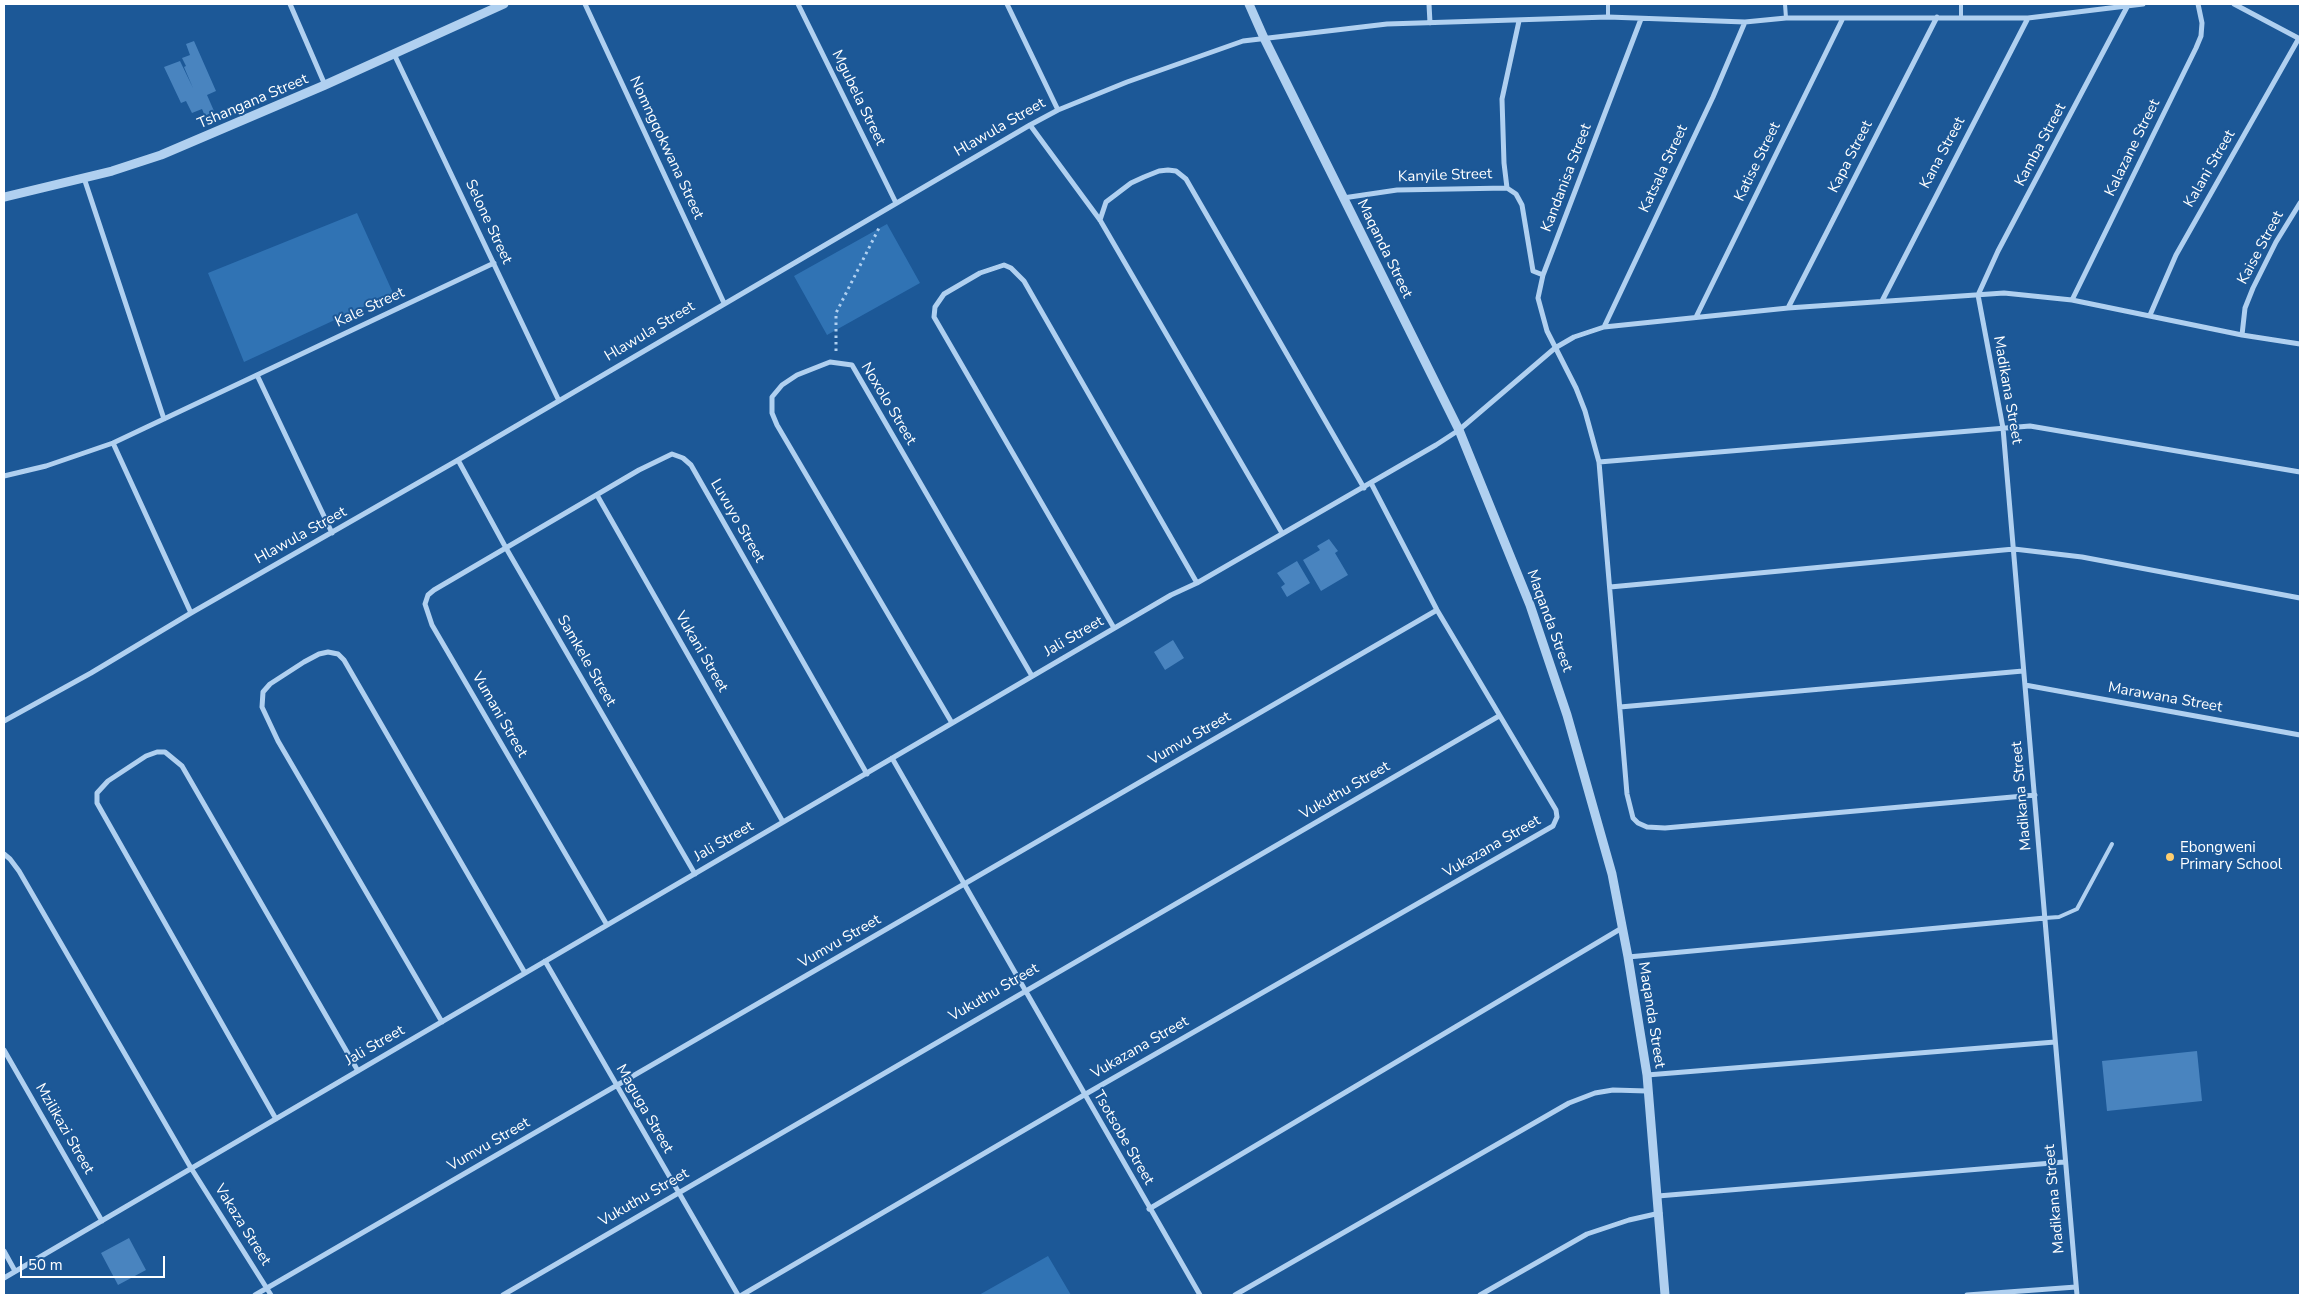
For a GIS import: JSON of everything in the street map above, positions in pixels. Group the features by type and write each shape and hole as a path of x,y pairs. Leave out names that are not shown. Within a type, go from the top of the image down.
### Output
{"street":[{"path":"290,4 325,85"},
{"name":"Tshangana Street","path":"4,197 84,178 161,155 325,85 504,4"},
{"name":"Nomngqokwana Street","path":"585,4 724,303"},
{"name":"Mgubela Street","path":"798,4 896,203"},
{"path":"1007,4 1058,110"},
{"name":"Maqanda Street","path":"1249,4 1264,38 1459,430 1530,605 1568,715 1612,874 1628,957 1646,1075 1666,1295"},
{"path":"1430,4 1430,23"},
{"name":"Hlawula Street","path":"5,720 91,673 191,613 458,460 1030,124 1058,110 1127,82 1243,41 1387,24 1608,17 1745,22 1786,18 2028,18 2143,4"},
{"name":"Kalazane Street","path":"2072,300 2198,42 2202,23 2198,4"},
{"path":"2234,4 2300,39"},
{"name":"Kamba Street","path":"1978,296 1998,251 2127,7"},
{"name":"Kapa Street","path":"1788,308 1937,17"},
{"name":"Katise Street","path":"1696,317 1843,18"},
{"name":"Kana Street","path":"1882,301 2028,18"},
{"name":"Kandanisa Street","path":"1641,19 1543,275 1538,298 1539,308 1555,348 1576,388 1585,411 1599,462 1630,810 1638,823 1647,827 1664,828 2035,795"},
{"path":"1508,188 1504,163 1502,98 1519,21"},
{"name":"Katsala Street","path":"1604,327 1712,97 1745,22"},
{"name":"Kalani Street","path":"2150,315 2176,256 2300,39"},
{"name":"Selone Street","path":"394,54 559,401"},
{"path":"1030,124 1100,220 1282,533"},
{"path":"1100,220 1106,202 1131,183 1159,171 1168,170 1176,171 1186,179 1364,488"},
{"path":"84,178 164,419"},
{"name":"Kanyile Street","path":"1343,198 1397,190 1508,188 1516,194 1522,205 1533,271 1543,275"},
{"name":"Kaise Street","path":"2242,334 2245,308 2253,288 2276,242 2300,203"},
{"name":"Kale Street","path":"4,476 46,466 112,442 494,263"},
{"path":"1114,628 934,317 935,307 944,294 980,273 1004,266 1011,268 1024,281 1197,583"},
{"name":"Jali Street","path":"4,1278 1114,628 1364,488 1459,430 1555,348 1574,338 1604,327 1788,308 2026,294 2072,300 2300,344"},
{"name":"Madikana Street","path":"1978,296 2003,428 2064,1162 2077,1295"},
{"name":"Noxolo Street","path":"952,723 784,438 772,413 771,405 772,397 782,385 816,366 836,362 852,365 1032,676"},
{"path":"257,375 332,533"},
{"path":"1599,462 2030,426 2300,472"},
{"path":"112,442 191,613"},
{"name":"Luvuyo Street","path":"506,548 664,456 678,455 691,465 867,774"},
{"name":"Samkele Street","path":"458,460 506,548 695,874"},
{"path":"1371,483 1437,610 1499,716"},
{"name":"Vukani Street","path":"597,495 784,822"},
{"name":"Vumani Street","path":"506,548 434,590 426,599 426,611 438,637 607,925"},
{"path":"1610,587 2014,549 2082,557 2300,598"},
{"name":"Vumvu Street","path":"255,1295 1437,610"},
{"path":"442,1022 278,741 262,707 263,692 270,684 304,662 319,654 328,652 338,654 344,660 525,973"},
{"path":"1620,706 2024,671"},
{"name":"Marawana Street","path":"2025,685 2300,735"},
{"path":"4,711 5,720"},
{"name":"Vukazana Street","path":"742,1295 1084,1094 1554,826 1557,817 1556,810 1499,716"},
{"name":"Vukuthu Street","path":"503,1295 1026,989 1499,716"},
{"path":"276,1119 97,803 97,793 108,781 146,756 157,752 165,752 182,766 358,1071"},
{"name":"Tsotsobe Street","path":"892,758 1200,1295"},
{"name":"Vakaza Street","path":"4,854 10,858 19,872 191,1168 271,1295"},
{"path":"1628,957 2045,918"},
{"path":"1149,1209 1622,928"},
{"name":"Maguga Street","path":"545,961 738,1295"},
{"path":"1646,1075 2055,1042"},
{"name":"Mzilikazi Street","path":"4,1050 102,1221"},
{"path":"1235,1295 1568,1103 1595,1093 1613,1090 1647,1091"},
{"path":"1658,1196 2064,1162"},
{"path":"1480,1295 1588,1234 1628,1220 1660,1213"},
{"path":"4,1251 15,1271"},
{"path":"1966,1295 2076,1287"}],"lane":[{"path":"1608,4 1608,17"},
{"path":"1785,4 1786,18"},
{"path":"1961,4 1961,17"},
{"path":"2045,918 2059,917 2078,909 2112,844"}],"path":[{"path":"836,362 836,313 879,228 879,212"}],"shaded area":[{"path":"357,213 393,293 244,362 208,273"},
{"path":"887,224 920,283 827,335 794,276"},
{"path":"1048,1256 1071,1295 979,1295"}],"building":[{"path":"194,41 216,91 207,95 214,111 205,116 202,109 192,113 186,101 181,103 164,67 180,61 193,88 182,58 190,55 186,44"},
{"path":"1329,539 1338,551 1335,553 1348,575 1321,591 1303,560 1320,550 1317,546"},
{"path":"1297,561 1310,583 1287,597 1281,587 1285,584 1277,573"},
{"path":"1173,640 1184,658 1165,670 1154,652"},
{"path":"2197,1051 2202,1101 2107,1111 2102,1061"},
{"path":"129,1238 146,1270 118,1285 101,1253"}],"place":[{"name":"Ebongweni Primary School","path":"2170,857"}]}
